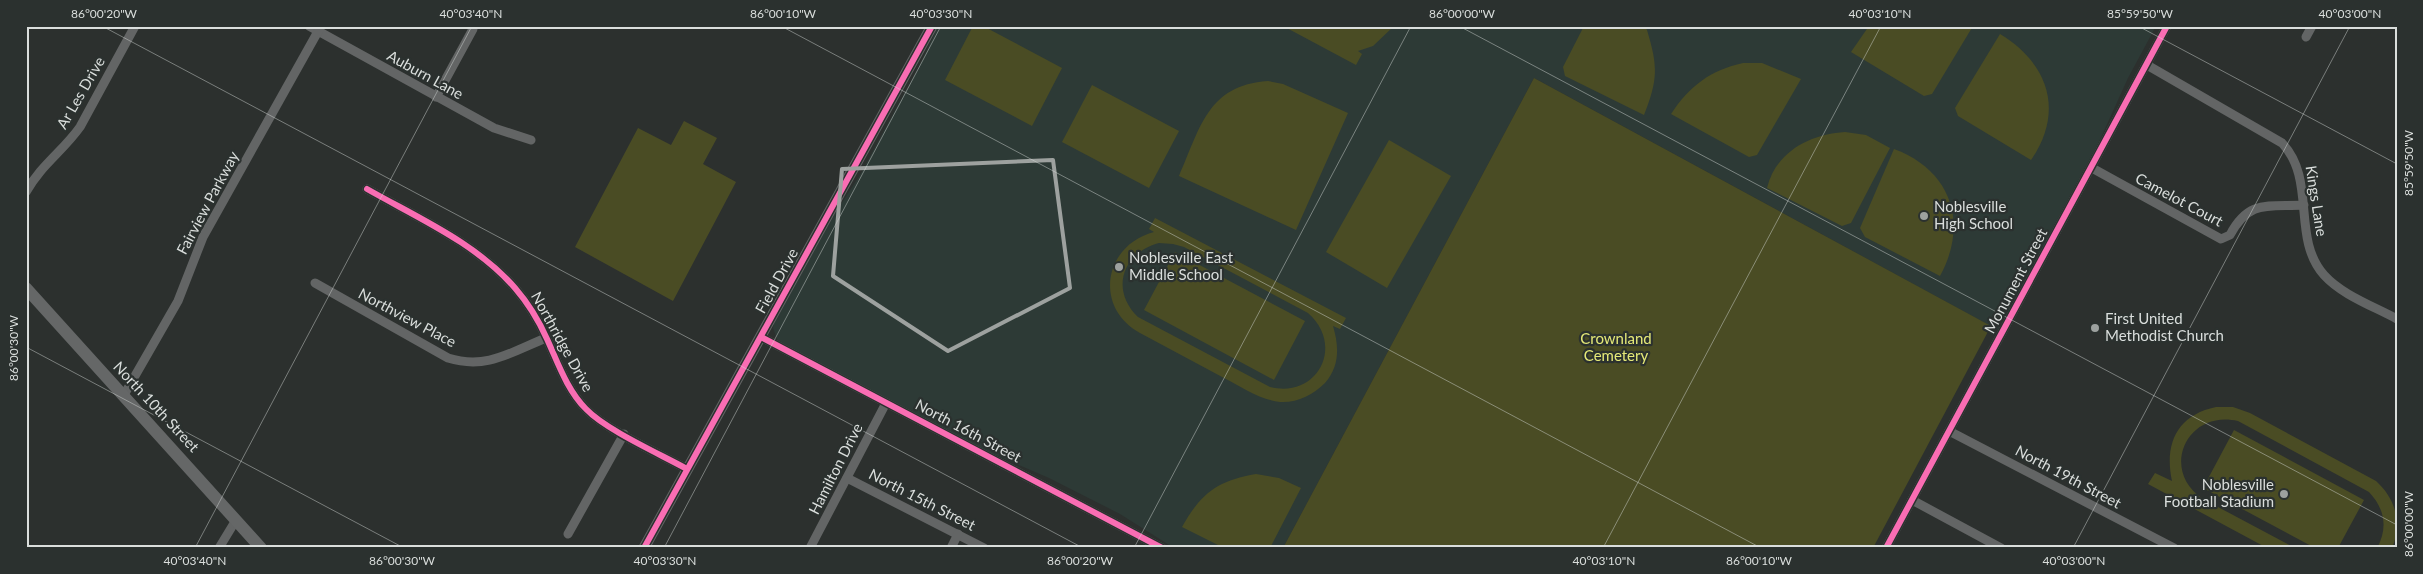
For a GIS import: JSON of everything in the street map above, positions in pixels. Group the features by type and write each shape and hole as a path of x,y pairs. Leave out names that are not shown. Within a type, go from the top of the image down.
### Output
{"main road":[{"name":"North 10th Street","path":"26,288 261,548"}],"street":[{"name":"Ar Les Drive","path":"26,192 43,166 71,140 80,127 135,26"},
{"name":"Auburn Lane","path":"309,26 320,29 436,97 494,128 531,140"},
{"name":"Field Drive","path":"644,548 932,26"},
{"name":"Monument Street","path":"1886,548 2167,26"},
{"path":"2306,37 2312,26"},
{"name":"Fairview Parkway","path":"124,395 178,301 204,237 320,29"},
{"path":"436,97 473,29"},
{"name":"Kings Lane","path":"2147,65 2282,143 2296,162 2304,205 2307,240 2317,264 2324,274 2340,288 2397,319"},
{"name":"Camelot Court","path":"2092,168 2221,239 2230,235 2241,216 2251,209 2304,205"},
{"name":"Northridge Drive","path":"367,189 481,256 500,272 523,298 546,338 566,381 579,401 595,416 687,469"},
{"name":"Northview Place","path":"315,283 448,358 464,362 494,360 546,338"},
{"name":"North 16th Street","path":"761,337 1162,548"},
{"name":"Hamilton Drive","path":"810,548 886,403"},
{"name":"North 19th Street","path":"1949,431 2174,548"},
{"path":"568,534 624,434"},
{"name":"North 15th Street","path":"848,478 984,548"},
{"path":"1912,500 2001,548"},
{"path":"219,548 236,520"},
{"path":"951,548 958,534"}],"highlighted area":[{"path":"1053,160 1070,288 948,351 833,276 842,169"}],"shaded area":[{"name":"Noblesville East Middle School","path":"938,26 2156,26 2128,78 2099,142 1998,330 1534,78 1283,548 1174,548 1120,514 1049,478 984,450 778,342 773,328 774,323 832,218 860,175 922,61"}],"green space":[{"path":"973,26 983,26 1062,68 1032,126 945,80"},
{"path":"1283,26 1394,26 1373,46 1358,51 1362,54 1356,65"},
{"path":"1584,26 1644,26 1647,30 1655,64 1655,73 1652,92 1644,115 1565,76 1563,67"},
{"path":"1869,26 1973,26 1932,94 1924,96 1851,52"},
{"path":"2000,34 2017,46 2030,59 2040,74 2046,90 2049,106 2047,124 2041,142 2031,160 1958,116 1955,108"},
{"path":"1743,63 1762,63 1801,79 1757,155 1749,157 1671,114 1693,87 1721,70"},
{"name":"Crownland Cemetery","path":"1534,78 1991,326 1873,548 1283,548"},
{"path":"1268,81 1283,84 1348,113 1296,230 1179,176 1200,126 1208,112 1219,100 1231,91 1248,84"},
{"path":"1092,85 1179,131 1149,188 1062,142"},
{"path":"684,121 717,138 703,164 736,182 673,301 575,247 638,128 671,145"},
{"path":"1845,132 1866,135 1890,148 1851,223 1842,226 1767,188 1778,164 1797,147 1820,136"},
{"path":"1389,140 1451,176 1387,288 1326,252"},
{"path":"1894,149 1914,158 1929,170 1941,184 1949,200 1953,218 1953,237 1949,256 1940,276 1865,237 1860,228"},
{"path":"1155,218 1346,318 1340,329 1333,326 1337,356 1333,370 1325,383 1310,395 1299,400 1280,402 1265,399 1140,333 1125,322 1115,308 1111,293 1111,278 1115,263 1124,250 1137,239 1154,232 1149,229","holes":["1159,243 1184,247 1308,313 1319,326 1324,340 1325,354 1321,366 1313,377 1301,385 1287,389 1270,387 1138,317 1129,306 1124,295 1124,274 1136,255 1146,248"]},
{"path":"1175,252 1305,321 1274,380 1144,310"},
{"path":"2216,407 2233,407 2250,413 2376,481 2388,495 2397,520 2397,529 2392,548 2377,548 2383,533 2383,519 2379,505 2369,492 2238,421 2220,420 2205,424 2193,433 2185,445 2181,458 2183,473 2190,487 2203,499 2295,548 2267,548 2148,484 2155,473 2172,481 2170,455 2176,433 2192,417"},
{"name":"Noblesville Football Stadium","path":"2234,430 2364,500 2338,548 2315,548 2203,488"},
{"path":"1256,474 1279,478 1301,488 1270,548 1224,548 1182,527 1196,505 1212,490 1231,480"}],"cycle path":[{"path":"644,548 932,26"},
{"path":"1886,548 2167,26"},
{"path":"367,189 446,233 500,272 533,312 568,385 579,402 606,425 687,469"},
{"path":"761,337 1162,548"}],"place":[{"name":"Noblesville High School","path":"1924,216"},
{"name":"Noblesville East Middle School","path":"1119,267"},
{"name":"First United Methodist Church","path":"2095,328"},
{"name":"Noblesville Football Stadium","path":"2284,494"}]}
